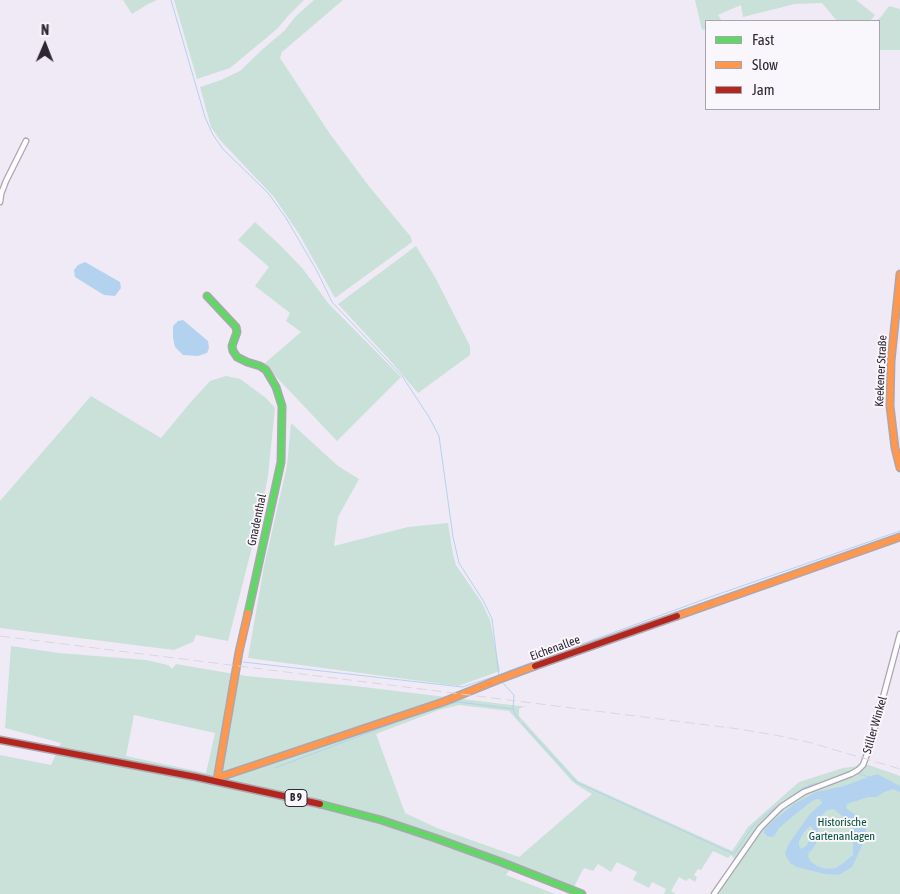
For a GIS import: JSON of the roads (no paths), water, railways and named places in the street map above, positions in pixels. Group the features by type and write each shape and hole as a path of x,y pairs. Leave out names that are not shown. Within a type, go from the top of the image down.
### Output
{"street":[{"path":"0,202 6,181 26,141"},
{"name":"Keekener Straße","path":"900,274 890,382 892,428 900,468"},
{"name":"Gnadenthal","path":"208,296 236,327 237,332 232,346 237,357 263,368 276,387 282,406 281,462 239,652 217,780"},
{"name":"Eichenallee","path":"217,780 272,759 443,702 503,678 900,537"},
{"name":"Stiller Winkel","path":"714,894 760,828 781,807 804,792 851,774 863,765 870,746 900,634"},
{"name":"B 9","path":"0,740 217,780 338,808 381,820 501,862 582,894"}],"water":[{"path":"85,262 120,282 121,288 115,296 104,295 75,277 74,270 78,265"},
{"path":"183,320 208,341 209,348 207,353 198,356 183,355 175,347 173,326 178,321"},
{"path":"877,774 900,786 900,792 893,789 877,797 868,797 847,804 846,808 861,819 866,827 866,837 852,867 839,875 825,874 797,867 790,863 785,854 788,845 809,815 822,803 820,799 812,801 793,816 779,828 774,836 767,836 764,830 794,804 816,792 844,786","holes":["834,809 852,824 854,832 853,855 836,868 826,869 810,861 808,856 817,842 820,817 827,810","810,826 813,828 811,838 806,846 801,849 799,841"]}],"waterway":[{"path":"171,0 205,117 213,135 223,149 268,193 286,218 317,271 332,302 402,376 439,436 453,537 459,563 484,602 492,619 499,676"},
{"path":"243,662 462,687 900,531"},
{"path":"502,682 514,695 513,709 519,719"},
{"path":"449,704 459,702 513,709"},
{"path":"275,768 441,707"},
{"path":"523,724 576,782 734,854 753,826 769,812 803,788 822,783"},
{"path":"859,774 872,778"}],"railway":[{"path":"0,636 739,729 808,742 900,769"}],"park label":[{"name":"Historische Gartenanlagen","path":"842,829"}]}
